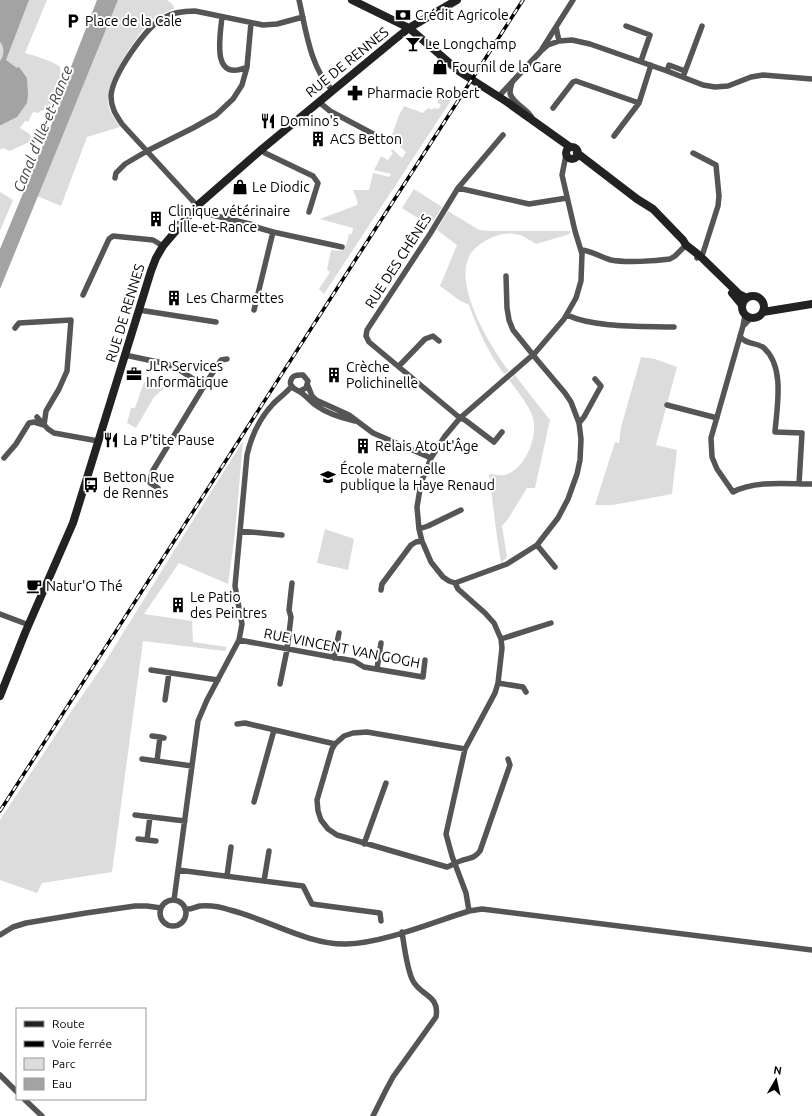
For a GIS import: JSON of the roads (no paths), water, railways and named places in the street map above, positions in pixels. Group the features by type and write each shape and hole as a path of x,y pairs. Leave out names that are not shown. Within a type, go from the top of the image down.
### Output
{"main road":[{"path":"352,0 409,28 460,72 499,96 560,141 570,155 589,162 637,199 653,209 683,240 685,247 739,294 744,301 742,310 748,317 757,317 763,312 812,304"},
{"name":"RUE DE RENNES","path":"0,696 28,626 73,523 151,271 163,246 198,205 332,90 409,28 457,0"},
{"path":"744,301 756,296 763,303 771,306 795,307"},
{"path":"763,303 763,312"}],"street":[{"path":"299,0 314,62 320,74 332,90"},
{"path":"499,96 541,50 573,0"},
{"path":"303,17 277,24 263,25 185,10 163,18 150,28 134,48 122,68 114,84 111,96 113,111 122,124 198,205 202,212 254,225 258,228 272,232 342,248"},
{"path":"222,17 219,44 220,60 224,66 230,70 240,70 247,67"},
{"path":"115,178 116,173 125,164 216,115 233,99 242,85 247,67 251,23"},
{"path":"626,26 650,35 641,61"},
{"path":"683,77 702,26"},
{"path":"556,28 560,41"},
{"path":"541,50 548,45 560,41 572,40 590,44 650,64 703,85 715,87 728,86 751,77 763,75 812,79"},
{"path":"614,136 639,103 650,64"},
{"path":"667,70 669,66 685,71"},
{"path":"553,108 573,82 576,81 639,103"},
{"path":"512,83 510,93 515,101 530,114 533,120"},
{"path":"319,102 330,111 379,137"},
{"path":"503,135 458,188 529,204 567,198"},
{"path":"262,149 265,153 313,176 318,183 309,212"},
{"path":"694,153 716,165 719,196 718,206 703,253 698,257"},
{"path":"506,276 507,308 509,320 513,330 533,355 565,393 571,402 579,423 581,448 577,474 568,499 558,518 537,545 507,564 455,583 443,577 431,562 422,541 419,529 417,507 421,483 431,458 445,436 460,418 533,355 567,315 573,305 579,291 581,250 562,175 570,155"},
{"name":"RUE DES CHÊNES","path":"458,188 368,330 366,336 369,342 460,418 465,420 494,442 502,432"},
{"path":"254,310 272,232"},
{"path":"83,295 109,238 113,236 153,240 163,246"},
{"path":"581,250 594,252 612,260 627,261 670,259 685,247"},
{"path":"139,310 216,322"},
{"path":"567,315 575,319 622,326 674,327"},
{"path":"748,317 743,326 717,418 712,438 712,457 719,473 733,492 741,487 755,485 812,484"},
{"path":"15,328 19,323 71,320 67,370 59,389 46,411 44,425"},
{"path":"399,366 425,339 434,336 439,341"},
{"path":"740,336 745,341 760,344 771,357 778,381 776,432 802,433 799,484"},
{"path":"125,355 167,364 178,369 204,386"},
{"path":"158,488 150,483 152,472 221,360 227,359"},
{"path":"355,421 323,410 308,400 300,391 295,390 292,386 292,379 298,374 306,377 312,396 316,400 349,415 373,433 431,458"},
{"path":"579,423 584,417 601,386 595,380"},
{"path":"174,900 198,721 207,700 239,640 242,624 235,586 247,455 250,443 257,428 270,408 292,386"},
{"path":"300,391 305,390 308,386"},
{"path":"667,405 717,418"},
{"path":"36,417 54,433 98,441"},
{"path":"4,458 16,444 29,423 34,422 44,425"},
{"path":"419,529 461,510"},
{"path":"240,531 282,535"},
{"path":"381,590 382,584 411,545 422,541"},
{"path":"537,545 555,567"},
{"path":"280,684 287,650 291,617 289,610 292,583"},
{"path":"455,583 458,589 494,623 501,639 502,648 498,683 495,693 465,749 446,834 466,893 469,911"},
{"path":"0,614 28,626"},
{"path":"501,639 551,623"},
{"path":"334,658 338,633"},
{"name":"RUE VINCENT VAN GOGH","path":"239,640 287,650 354,661 364,667 423,677 426,660"},
{"path":"377,669 381,643"},
{"path":"151,670 218,680"},
{"path":"165,700 168,673"},
{"path":"498,683 523,687 526,692"},
{"path":"237,724 245,723 335,744"},
{"path":"254,802 274,730"},
{"path":"465,749 367,732 348,734 335,744 331,752 318,796 318,814 326,826 335,834 364,844 447,867 472,858 480,851 510,765 508,759"},
{"path":"152,736 162,738 157,761"},
{"path":"142,759 192,766"},
{"path":"364,844 386,783"},
{"path":"135,815 185,822"},
{"path":"147,840 150,817"},
{"path":"138,839 156,842"},
{"path":"227,876 231,847"},
{"path":"264,881 269,851"},
{"path":"178,870 303,886 312,904 380,913 381,921"},
{"path":"174,900 180,902 186,909 186,916 182,922 173,926 163,922 160,915 161,908 166,902 174,900"},
{"path":"0,935 13,927 26,923 135,906 161,908"},
{"path":"186,909 207,906 229,909 256,917 310,938 332,943 361,943 469,911 486,909 812,950"},
{"path":"373,1116 386,1090 436,1017 437,1010 434,1000 413,982 410,975 402,932"},
{"path":"0,1075 16,1091"},
{"path":"25,1100 42,1116"}],"water":[{"path":"0,0 29,0 6,60 17,68 19,67 27,78 27,103 17,117 1,125 0,61 3,46 0,42"},
{"path":"97,0 118,0 0,289 0,249 64,94 64,85"}],"railway":[{"path":"0,811 523,0"}],"place":[{"name":"Crédit Agricole","path":"403,15"},
{"name":"Place de la Cale","path":"73,21"},
{"name":"Le Longchamp","path":"413,44"},
{"name":"Fournil de la Gare","path":"440,67"},
{"name":"Pharmacie Robert","path":"355,93"},
{"name":"Domino's","path":"268,121"},
{"name":"ACS Betton","path":"318,139"},
{"name":"Le Diodic","path":"240,187"},
{"name":"Clinique vétérinaire d'Ille-et-Rance","path":"156,219"},
{"name":"Les Charmettes","path":"174,298"},
{"name":"JLR Services Informatique","path":"134,374"},
{"name":"Crèche Polichinelle","path":"334,375"},
{"name":"La P'tite Pause","path":"111,440"},
{"name":"Relais Atout'Âge","path":"363,446"},
{"name":"École maternelle publique la Haye Renaud","path":"328,477"},
{"name":"Betton Rue de Rennes","path":"91,485"},
{"name":"Natur'O Thé","path":"34,586"},
{"name":"Le Patio des Peintres","path":"178,605"}],"water label":[{"name":"Canal d'Ille-et-Rance","path":"43,129"}]}
